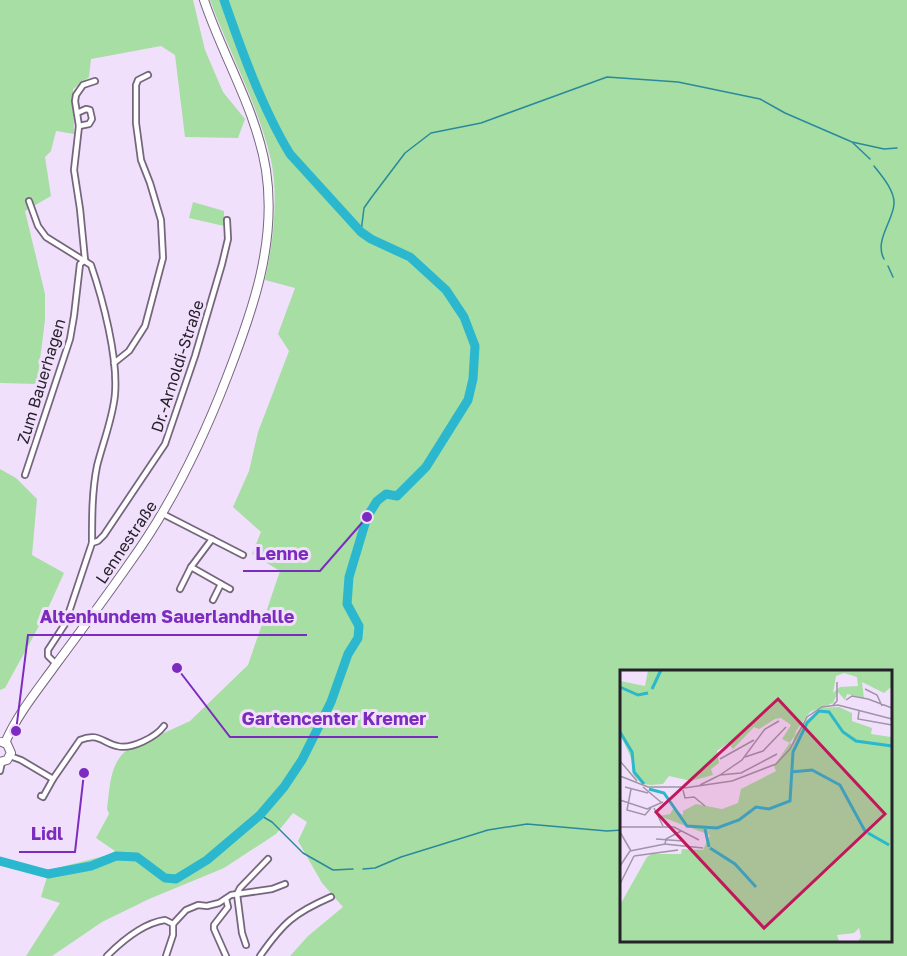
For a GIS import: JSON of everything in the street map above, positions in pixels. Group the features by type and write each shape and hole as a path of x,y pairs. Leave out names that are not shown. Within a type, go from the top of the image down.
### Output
{"main road":[{"name":"Lennestraße","path":"2,742 23,708 132,561 163,514 186,472 212,415 255,301 266,251 269,218 266,171 256,126 204,0"},
{"path":"1,762 10,756 10,749 2,742"}],"street":[{"path":"114,363 124,357 142,333 150,314 162,268 161,220 142,165 136,123 136,85 138,80 148,75"},
{"path":"85,260 74,171 79,126 75,101 79,89 95,81"},
{"path":"77,113 86,109 90,110 92,119 89,124 79,126"},
{"path":"29,201 42,233 91,265 100,290 114,363 115,398 97,467 92,497 92,543"},
{"name":"Dr.-Arnoldi-Straße","path":"56,664 48,656 48,650 65,624 92,543 104,535 165,444 195,356 222,264 228,239 227,220"},
{"name":"Zum Bauerhagen","path":"25,475 70,339 80,264 85,260"},
{"path":"163,514 243,555"},
{"path":"180,589 191,567 212,539"},
{"path":"191,567 230,589"},
{"path":"213,600 221,584"},
{"path":"41,796 44,797 53,779 80,740 102,738 113,745 124,747 155,735 164,726"},
{"path":"10,756 21,759 53,779"},
{"path":"0,771 1,762"},
{"path":"246,945 242,933 237,894 268,859"},
{"path":"166,956 173,935 173,924 186,910 198,905 207,906 231,895 272,889 285,884"},
{"path":"260,956 276,934 304,908 331,897"},
{"path":"226,899 228,907 216,921 214,929 226,956"},
{"path":"107,956 149,925 165,920 173,924"}],"green space":[{"path":"0,0 193,0 205,50 223,92 245,119 238,138 185,137 175,55 161,46 91,59 89,77 73,89 74,134 56,131 51,151 45,157 51,196 25,211 45,294 45,320 37,384 0,383"},
{"path":"210,0 907,0 907,956 290,956 308,936 343,907 322,883 298,841 307,822 293,813 276,834 224,868 149,899 102,922 52,956 26,956 60,903 41,897 49,870 112,854 115,851 96,838 109,814 107,809 110,785 117,762 127,750 190,721 248,665 280,571 252,554 261,532 233,507 249,471 258,432 289,351 278,334 295,288 265,280 274,220 275,190 271,160 251,99"},
{"path":"193,202 224,211 224,226 189,218"},
{"path":"0,469 16,478 37,499 32,555 64,573 45,615 5,688 0,690"}],"waterway":[{"path":"0,861 48,874 91,866 116,856 137,857 165,878 176,879 207,860 260,815 284,787 302,760 331,702 348,654 358,638 359,626 347,604 349,577 367,517 377,501 386,494 397,496 426,467 468,400 473,379 475,346 464,317 446,290 410,257 361,232 290,154 262,99 224,0"},
{"path":"361,232 364,208 371,198 405,153 431,133 481,123 607,77 678,82 760,99 785,113 852,142 884,149 897,148"},
{"path":"853,143 870,159"},
{"path":"874,166 894,199 893,211 881,245 884,259"},
{"path":"888,266 893,277"},
{"path":"260,815 272,822 303,853 333,870 353,869"},
{"path":"363,869 375,868 401,857 488,830 527,824 620,830"}],"place":[{"name":"Lenne","path":"367,517"},
{"name":"Gartencenter Kremer","path":"177,668"},
{"name":"Altenhundem Sauerlandhalle","path":"16,731"},
{"name":"Lidl","path":"84,773"}]}
